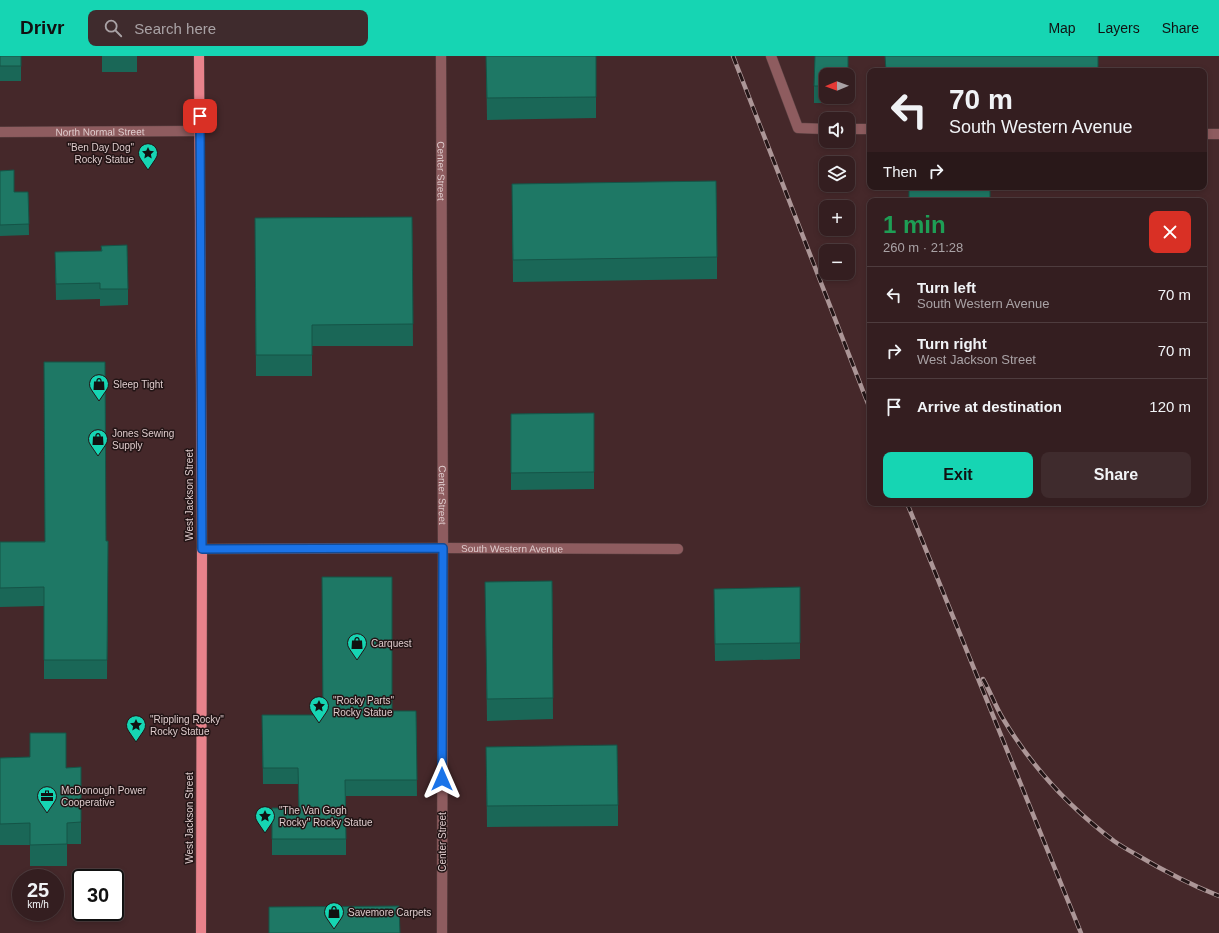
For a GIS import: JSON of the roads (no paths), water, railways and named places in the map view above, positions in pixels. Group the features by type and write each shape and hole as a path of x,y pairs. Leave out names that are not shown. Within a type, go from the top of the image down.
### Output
{"main road":[{"name":"West Jackson Street","path":"199,56 202,549 201,933"}],"street":[{"name":"Center Street","path":"441,56 443,548 442,933"},
{"path":"771,56 798,128 819,129"},
{"path":"855,129 867,129"},
{"name":"North Normal Street","path":"0,132 200,131"},
{"path":"1207,134 1219,134"},
{"name":"South Western Avenue","path":"202,549 678,549"}],"railway":[{"path":"733,56 867,401"},
{"path":"908,506 1081,933"},
{"path":"983,679 1013,735 1038,769 1066,800 1114,841 1157,867 1219,896"}],"place":[{"name":"\"Ben Day Dog\" Rocky Statue","path":"148,170"},
{"name":"Sleep Tight","path":"99,401"},
{"name":"Jones Sewing Supply","path":"98,456"},
{"name":"Carquest","path":"357,660"},
{"name":"\"Rocky Parts\" Rocky Statue","path":"319,723"},
{"name":"\"Rippling Rocky\" Rocky Statue","path":"136,742"},
{"name":"McDonough Power Cooperative","path":"47,813"},
{"name":"\"The Van Gogh Rocky\" Rocky Statue","path":"265,833"},
{"name":"Savemore Carpets","path":"334,929"}]}
